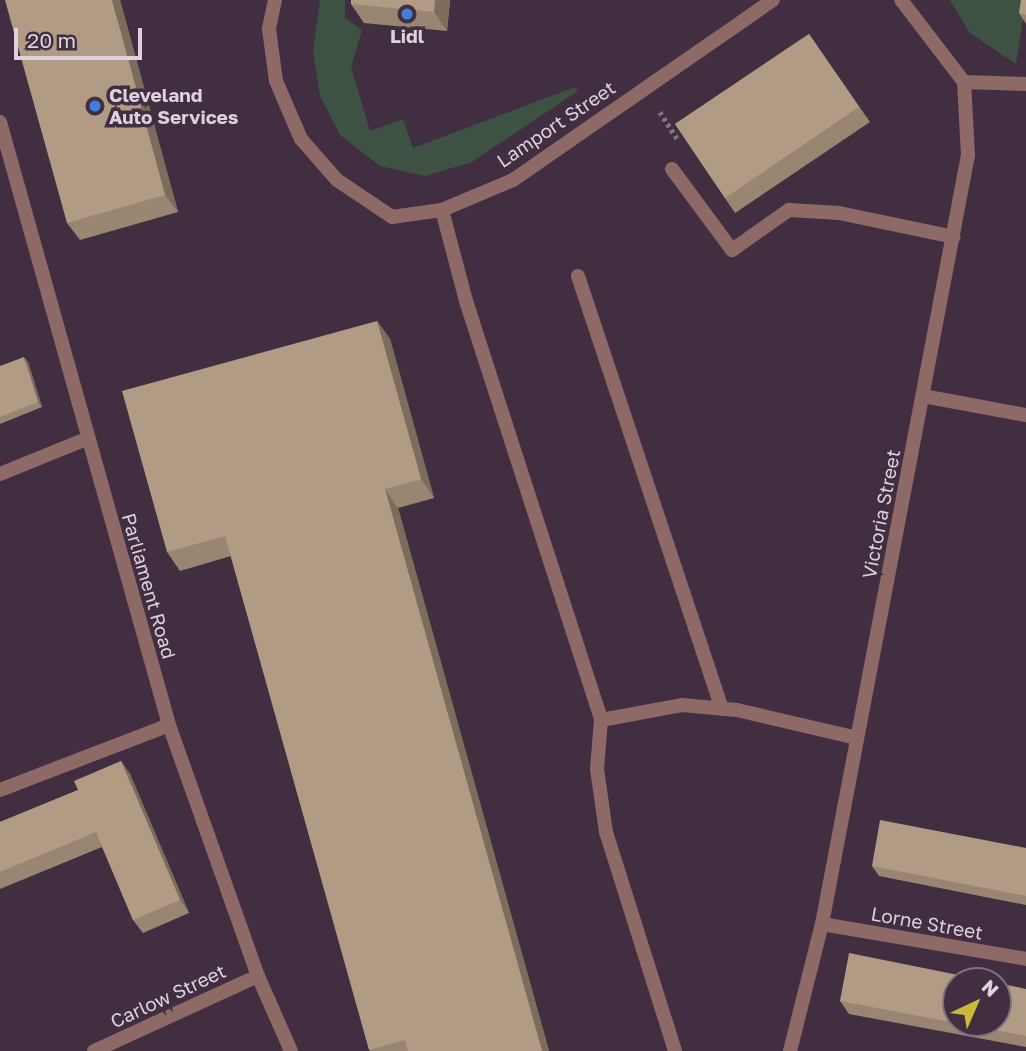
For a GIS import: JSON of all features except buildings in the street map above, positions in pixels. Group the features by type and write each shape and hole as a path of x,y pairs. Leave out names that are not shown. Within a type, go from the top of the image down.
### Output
{"street":[{"name":"Lamport Street","path":"275,0 270,29 276,81 301,139 337,180 392,217 442,210 513,180 773,0"},
{"path":"901,0 964,82 1026,84"},
{"name":"Victoria Street","path":"790,1051 822,924 954,237 968,155 964,82"},
{"name":"Parliament Road","path":"0,122 4,149 169,725 258,976 291,1051"},
{"path":"672,169 733,250 789,210 839,213 954,237"},
{"path":"442,210 466,301 601,720 597,769 606,832 675,1051"},
{"path":"578,276 722,709"},
{"path":"923,396 1026,415"},
{"path":"0,474 86,439"},
{"path":"601,720 682,705 722,709 857,738"},
{"path":"0,790 169,725"},
{"name":"Lorne Street","path":"822,924 1026,959"},
{"name":"Carlow Street","path":"94,1051 258,976"}],"path":[{"path":"644,88 683,148 672,169"}],"green space":[{"path":"320,0 345,0 345,18 362,30 351,67 370,131 403,119 413,148 575,87 578,91 472,162 425,176 380,166 340,135 320,96 313,52"},
{"path":"950,0 1026,0 1016,64 970,33"}],"place":[{"name":"Lidl","path":"407,14"},
{"name":"Cleveland Auto Services","path":"95,106"}]}
